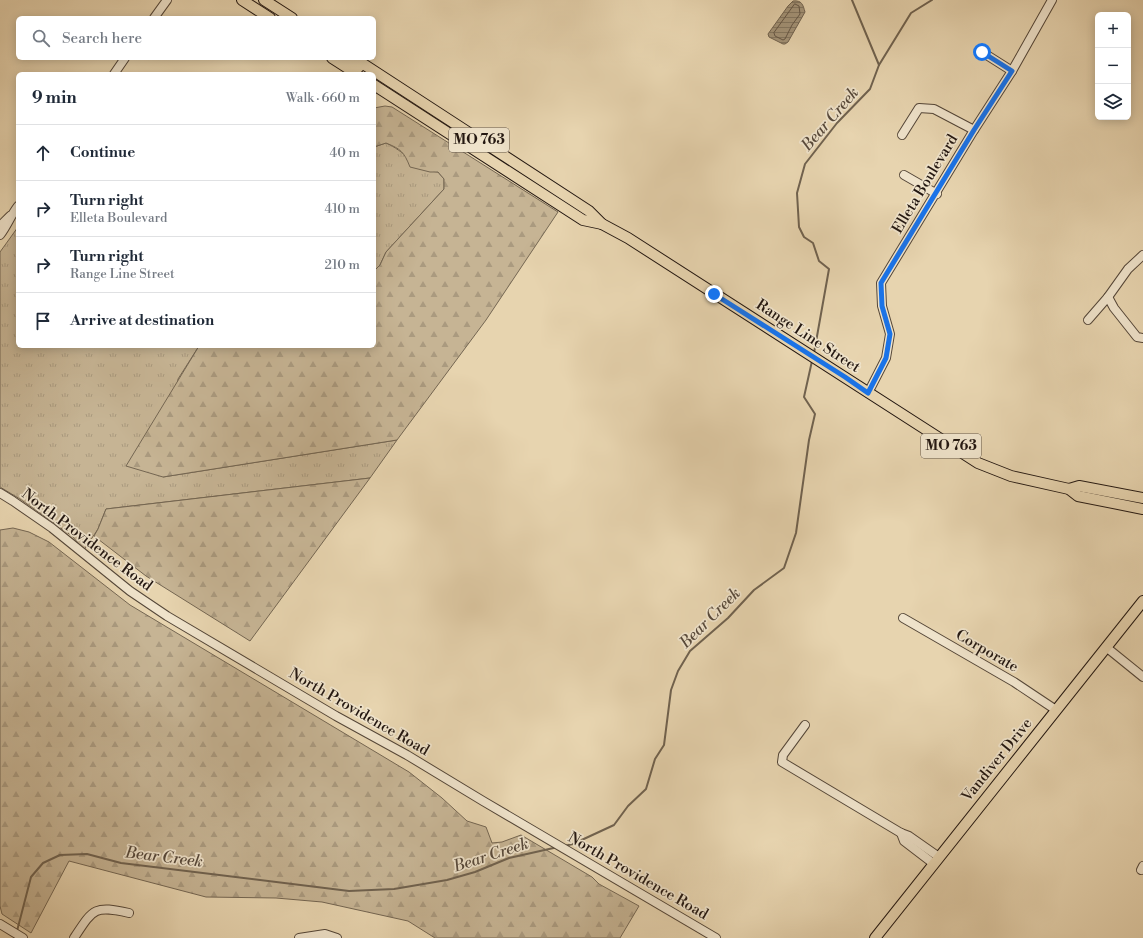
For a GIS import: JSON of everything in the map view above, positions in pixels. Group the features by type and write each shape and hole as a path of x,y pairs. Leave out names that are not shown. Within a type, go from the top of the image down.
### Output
{"main road":[{"path":"242,0 267,16"},
{"path":"264,0 289,16"},
{"path":"335,60 354,72"},
{"path":"347,60 359,67 374,72"},
{"name":"Range Line Street","path":"357,60 374,72"},
{"name":"Range Line Street","path":"376,73 589,211 602,224"},
{"path":"376,85 386,86 393,89 441,120 449,120"},
{"name":"Range Line Street","path":"376,86 583,220 602,224 628,238 978,463 1011,476 1069,489 1078,496 1143,509"},
{"name":"Range Line Street","path":"1069,489 1079,486 1143,498"},
{"name":"Vandiver Drive","path":"875,938 1143,601"}],"street":[{"path":"155,16 167,0"},
{"name":"Elleta Boulevard","path":"868,393 886,358 890,334 882,306 881,283 974,130 1012,71 1052,0"},
{"path":"982,52 1012,71"},
{"path":"115,72 124,60"},
{"path":"902,135 919,108 934,109 974,130"},
{"path":"904,175 936,194"},
{"path":"0,226 11,216 16,209"},
{"path":"0,235 7,226 11,216"},
{"path":"1088,320 1108,297 1128,269 1143,255"},
{"path":"1108,297 1114,308 1137,337 1143,338"},
{"name":"North Providence Road","path":"0,493 52,528 130,591 167,616 336,716 407,755 483,802 716,938"},
{"name":"Corporate","path":"903,618 1014,682 1056,710"},
{"path":"1106,647 1143,676"},
{"path":"805,725 783,755 782,762 901,833 904,841 936,860"},
{"path":"74,938 86,919 93,912 103,909 129,913"},
{"path":"0,924 23,938"},
{"path":"299,938 325,934 337,938"}],"green space":[{"path":"385,106 392,107 558,212 486,320 397,440 163,477 126,466 198,348 376,348 376,269 380,265 386,252 444,189 444,179 438,172 430,172 410,167 406,158 395,147 386,143 376,146 376,108"},
{"path":"386,143 425,168 438,172 444,179 444,189 386,252 380,265 376,269 376,146"},
{"path":"16,230 16,348 198,348 178,379 163,477 397,440 370,478 106,509 98,529 84,550 72,536 20,499 0,487 0,252"},
{"path":"370,478 250,641 146,576 94,536 106,509"},
{"path":"13,528 29,532 49,542 130,605 409,772 442,798 467,821 486,827 492,843 502,842 521,835 592,877 599,884 639,906 620,938 435,938 408,921 322,902 276,898 206,897 69,861 31,933 2,914 0,906 0,530"}],"water":[{"path":"793,1 800,2 803,5 805,12 788,42 783,44 769,37 768,34"}],"waterway":[{"name":"Bear Creek","path":"814,353 829,269 819,261 813,243 804,237 799,227 797,193 805,164 837,123 870,89 879,65 852,0"},
{"path":"879,65 911,13 932,0"},
{"name":"Bear Creek","path":"564,846 573,844 614,825 628,806 646,789 655,759 664,745 671,690 678,671 690,651 728,618 754,590 784,568 796,533 809,440 815,414 804,397 812,361"},
{"name":"Bear Creek","path":"17,931 31,877 43,863 60,855 87,854 121,863 349,891 394,889 447,880 475,872 509,858 558,847"}],"route":[{"path":"714,294 868,393 886,358 890,334 882,306 881,283 974,130 1012,71 982,52"}]}
